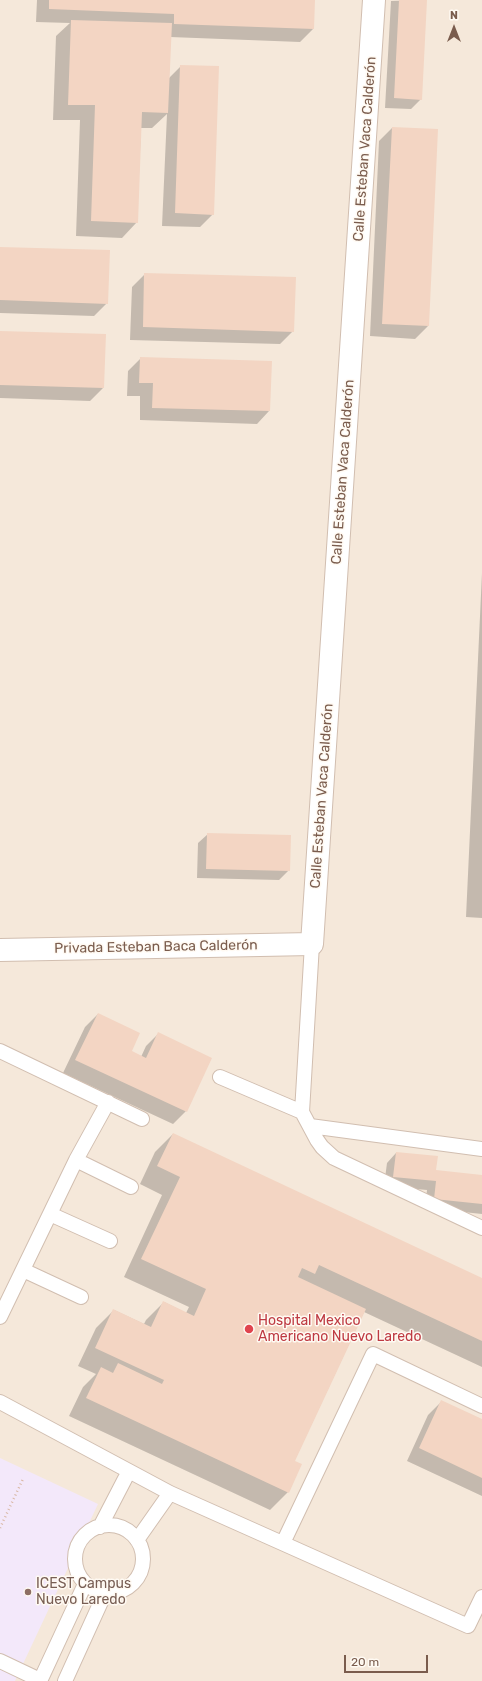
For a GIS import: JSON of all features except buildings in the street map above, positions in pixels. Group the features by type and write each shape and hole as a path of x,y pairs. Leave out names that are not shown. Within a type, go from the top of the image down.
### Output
{"street":[{"name":"Calle Esteban Vaca Calderón","path":"312,944 374,0"},
{"name":"Privada Esteban Baca Calderón","path":"0,950 312,944"}],"lane":[{"path":"312,944 302,1112 322,1147 334,1158 482,1228"},
{"path":"0,1051 142,1119"},
{"path":"220,1077 302,1112"},
{"path":"0,1318 76,1160 108,1102"},
{"path":"310,1126 482,1149"},
{"path":"76,1160 131,1187"},
{"path":"50,1214 110,1241"},
{"path":"23,1270 81,1297"},
{"path":"283,1543 373,1354 482,1406"},
{"path":"0,1402 170,1493 468,1626 482,1597"},
{"path":"100,1527 129,1471"},
{"path":"137,1540 170,1493"},
{"path":"119,1526 129,1532 137,1540 142,1550 143,1562 141,1573 135,1582 126,1589 116,1593 105,1593 94,1590 85,1584 75,1565 75,1554 79,1544 86,1534 100,1527 119,1526"},
{"path":"0,1661 40,1680 85,1584"},
{"path":"65,1681 105,1593"}],"path":[{"path":"0,1528 23,1479"}],"shaded area":[{"path":"0,0 482,0 482,1681 0,1681"},
{"name":"ICEST Campus Nuevo Laredo","path":"0,1458 98,1504 15,1681 0,1681"}],"place":[{"name":"Hospital Mexico Americano Nuevo Laredo","path":"249,1329"},
{"name":"ICEST Campus Nuevo Laredo","path":"28,1592"}]}
